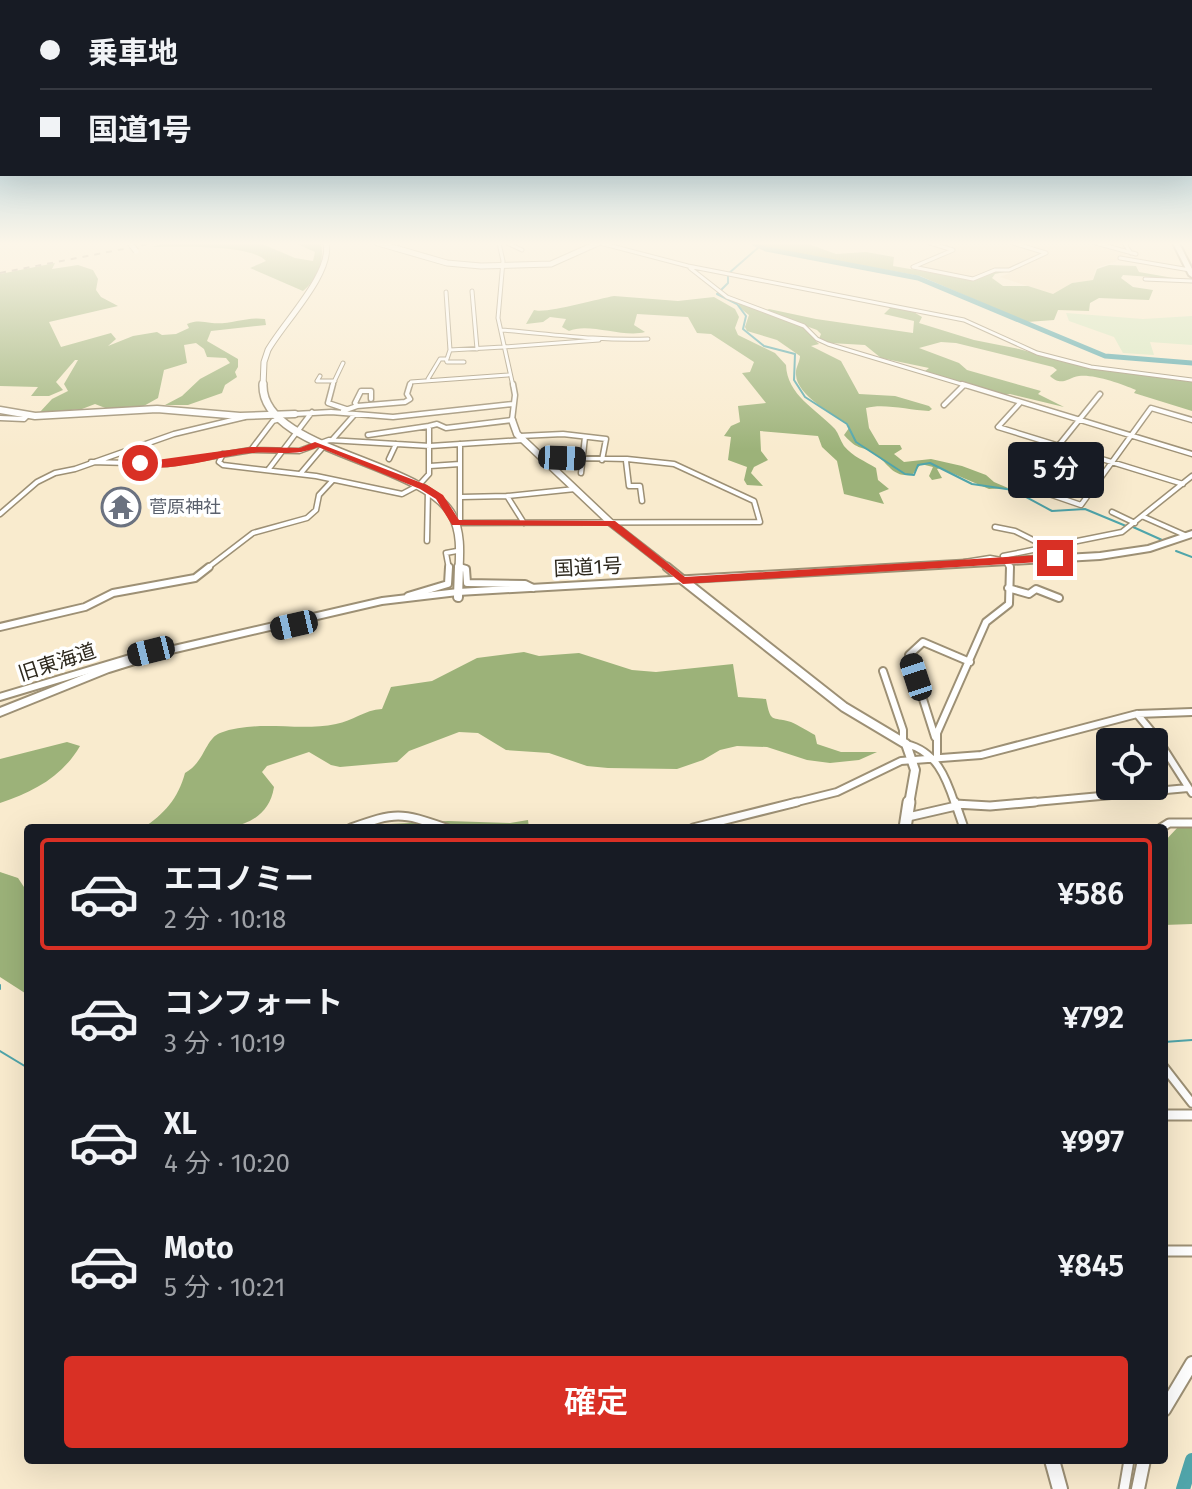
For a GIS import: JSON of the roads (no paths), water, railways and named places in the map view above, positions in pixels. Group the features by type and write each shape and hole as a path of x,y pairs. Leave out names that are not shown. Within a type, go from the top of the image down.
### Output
{"highway":[{"name":"国道1号","path":"866,571 1154,552 1190,537"},
{"name":"国道1号","path":"0,715 166,653 397,599 1006,560"},
{"name":"国道1号","path":"383,603 458,595 490,587 686,582"}],"main road":[{"path":"292,312 263,365 263,390 279,417 297,433 419,485 450,510 458,523 458,595"},
{"path":"686,582 844,707 904,743 914,760 906,824"},
{"path":"1053,1464 1060,1489"}],"street":[{"path":"447,312 450,350 447,359"},
{"path":"474,312 477,349"},
{"path":"498,312 508,375 514,391 512,420 521,438 611,523 686,582"},
{"path":"770,312 804,326 817,339 828,344 1192,454"},
{"path":"925,312 964,320 1037,353 1091,367 1192,380"},
{"path":"501,330 600,340"},
{"path":"515,346 513,336 521,331"},
{"path":"450,350 648,339"},
{"path":"428,379 440,359 456,359"},
{"path":"447,359 447,362 464,362"},
{"path":"343,363 328,403 346,409"},
{"path":"340,412 357,406 394,404 410,399 407,394 411,382 508,375"},
{"path":"320,376 317,381 335,381"},
{"path":"944,405 963,386"},
{"path":"357,406 355,403 361,391 371,391 371,399"},
{"path":"1100,394 1026,486 1081,505 1151,408 1192,420"},
{"path":"362,442 394,404"},
{"path":"0,410 27,416 163,409 246,416 279,417 340,412 382,416 513,404"},
{"path":"1019,404 998,427 1183,484"},
{"path":"437,424 440,410"},
{"path":"268,470 312,412"},
{"path":"91,462 167,464 251,450 301,451 332,440 355,414"},
{"path":"0,418 24,419 27,416"},
{"path":"0,514 44,478 197,428 246,416"},
{"path":"251,450 279,417"},
{"path":"373,430 420,430 437,424 446,428 512,420"},
{"path":"223,454 219,462 223,465 301,473 402,494 419,485 429,474 429,426"},
{"path":"332,440 430,446 563,434 606,439 602,460"},
{"path":"581,473 585,437"},
{"path":"389,459 396,444"},
{"path":"460,444 458,523 760,522 754,501 733,494 698,473 675,464 541,457"},
{"path":"301,473 320,445"},
{"path":"626,461 629,486 640,486 642,501"},
{"path":"430,466 460,464"},
{"path":"935,737 986,622 1009,604 1006,560 1048,547 1119,533 1144,517 1192,476"},
{"path":"0,627 85,607 113,593 195,578 253,533 307,518 316,510 319,495 332,481"},
{"path":"461,497 575,489"},
{"path":"427,541 428,490"},
{"path":"507,496 524,523"},
{"path":"1112,512 1135,523"},
{"path":"1144,517 1190,537"},
{"path":"995,527 1015,531 1048,547"},
{"path":"397,599 448,584 450,577 446,553 457,551"},
{"path":"457,567 466,569 467,583 490,587"},
{"path":"1008,588 1029,594 1036,589 1059,598"},
{"path":"963,824 936,758 935,737 909,655 923,642 970,662"},
{"name":"旧東海道","path":"0,697 119,659 160,649 166,653"},
{"path":"883,671 903,730 904,743 936,758"},
{"path":"716,824 837,792 901,761 981,755 1137,714 1192,712"},
{"path":"908,817 956,805 990,806 1190,791 1157,738 1137,714"},
{"path":"362,824 391,814 408,815 434,824"},
{"path":"1167,824 1192,823"},
{"path":"1168,1072 1192,1103"},
{"path":"1168,1115 1192,1115"},
{"path":"1168,1251 1192,1251"},
{"path":"1168,1403 1192,1363"},
{"path":"1124,1489 1128,1464"},
{"path":"1138,1489 1143,1464"}],"waterway":[{"path":"743,312 746,316 743,329 764,346 795,354 794,380 805,397 847,424 856,442 905,474 914,475 918,465 930,463 972,484 1013,490 1052,511 1085,509 1126,526"},
{"path":"1001,312 1105,356 1192,363"},
{"path":"1133,527 1162,540"},
{"path":"1176,551 1192,557"},
{"path":"1168,1042 1192,1040"},
{"path":"0,1051 24,1066"},
{"path":"1183,1489 1192,1460"}],"place":[{"name":"菅原神社","path":"121,507"}]}
